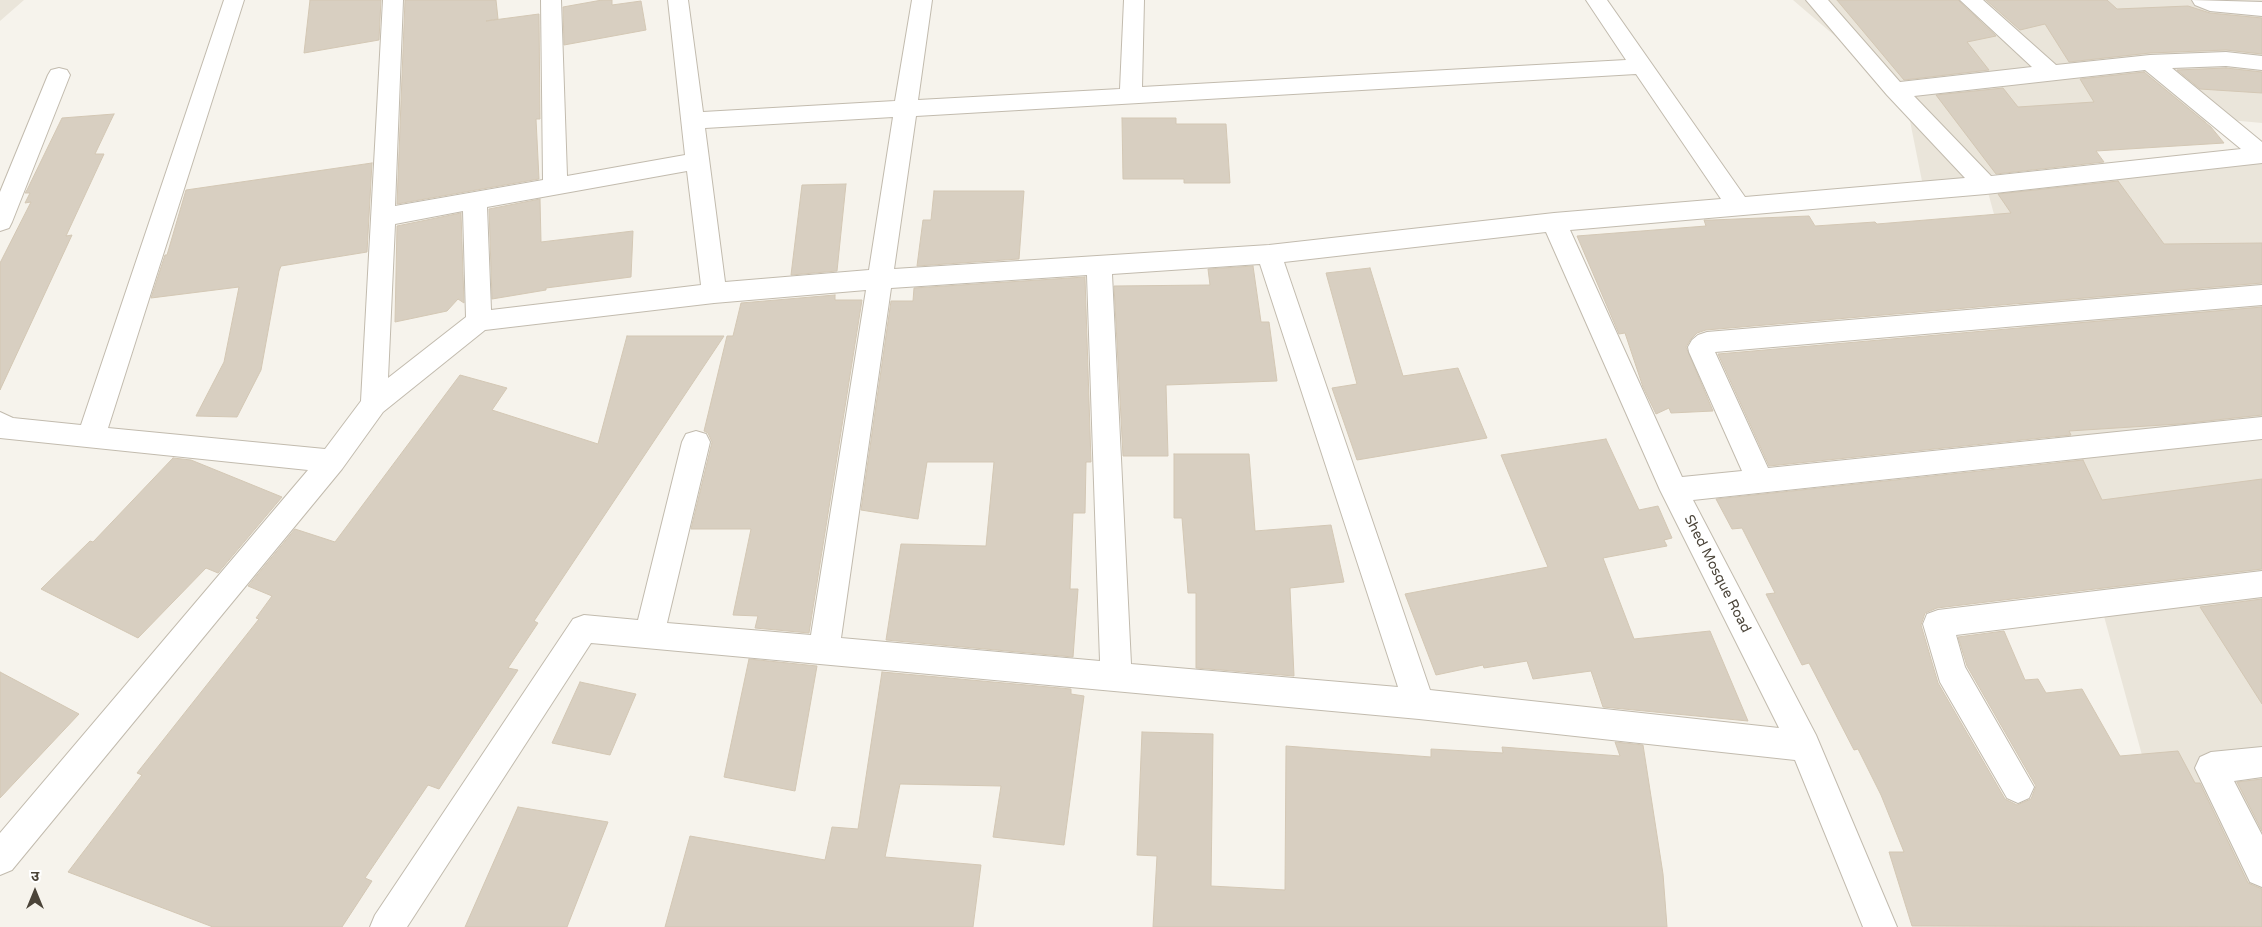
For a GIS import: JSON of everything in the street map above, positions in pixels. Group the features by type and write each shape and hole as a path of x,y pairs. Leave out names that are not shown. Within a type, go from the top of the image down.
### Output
{"street":[{"path":"91,437 234,0"},
{"path":"374,404 393,0"},
{"path":"551,0 555,186"},
{"path":"678,0 714,293"},
{"path":"824,650 922,0"},
{"path":"1131,97 1134,0"},
{"path":"1596,0 1739,206"},
{"path":"1816,0 1895,90 1986,185"},
{"path":"1970,0 2053,74"},
{"path":"2202,0 2210,4 2262,9"},
{"path":"1895,90 2150,62 2226,59 2262,63"},
{"path":"2150,62 2262,154"},
{"path":"693,121 1642,66"},
{"path":"0,222 59,75"},
{"path":"0,858 332,461 374,404 479,321 714,293 880,279 1269,254 1554,222 1986,185 2262,154"},
{"path":"383,216 698,161"},
{"path":"475,200 479,321"},
{"name":"Shed Mosque Road","path":"1554,222 1674,490 1805,746 1880,927"},
{"path":"1269,254 1419,704"},
{"path":"1099,265 1116,676"},
{"path":"1760,480 1702,352 1701,347 1707,342 2262,295"},
{"path":"1674,490 2262,428"},
{"path":"2,429 332,461"},
{"path":"649,634 696,442"},
{"path":"2018,787 1951,672 1938,624 2262,584"},
{"path":"387,927 584,628 1419,704 1805,746"},
{"path":"2262,762 2211,768 2262,870"}],"shaded area":[{"path":"0,0 24,0 0,21"},
{"path":"1793,0 2262,0 2262,123 2219,119 1924,191 1905,96"},
{"path":"2262,156 2262,927 2189,927 1986,185"}],"building":[{"path":"310,0 381,0 379,40 304,53"},
{"path":"405,0 496,0 498,19 486,21 539,14 540,119 536,119 539,179 397,204"},
{"path":"612,0 612,5 641,1 646,30 564,45 563,7"},
{"path":"1837,0 1958,0 1996,36 1967,42 1989,70 1904,80"},
{"path":"1986,0 2107,0 2117,9 2188,6 2210,13 2262,18 2262,54 2226,50 2150,53 2069,62 2045,24 2020,30"},
{"path":"2226,68 2262,72 2262,93 2200,89 2177,70"},
{"path":"2144,72 2211,127 2224,143 2096,151 2104,162 1996,174 1936,95 2003,88 2018,107 2094,102 2080,79"},
{"path":"114,114 95,154 104,154 66,236 72,235 0,390 0,263 31,202 25,203 30,193 25,193 62,118"},
{"path":"1122,118 1176,118 1176,124 1226,124 1230,183 1184,183 1184,179 1123,179"},
{"path":"372,163 367,252 281,266 261,370 237,417 196,416 224,362 239,287 151,298 165,255 167,255 186,190"},
{"path":"2118,181 2164,244 2262,243 2262,283 1706,330 1697,333 1686,347 1713,411 1671,413 1669,408 1656,414 1643,387 1625,333 1619,334 1577,236 1706,226 1704,220 1809,216 1815,226 1875,222 1877,224 2011,213 1998,194"},
{"path":"846,184 837,271 791,275 802,185"},
{"path":"934,191 1024,191 1019,259 917,266 923,220 931,220"},
{"path":"540,199 541,242 633,231 631,277 546,288 546,290 492,299 489,209"},
{"path":"461,213 464,303 458,299 447,311 395,322 397,226"},
{"path":"1253,266 1261,322 1269,322 1277,381 1166,385 1168,456 1123,456 1114,286 1210,285 1208,269"},
{"path":"1370,268 1403,376 1458,368 1487,438 1357,460 1332,388 1357,384 1326,273"},
{"path":"1085,277 1091,462 1086,462 1085,513 1073,513 1070,589 1078,589 1073,657 886,640 901,544 986,546 994,462 927,462 918,519 861,510 891,301 913,301 914,288"},
{"path":"835,295 835,300 862,300 809,633 755,628 758,616 733,615 751,529 691,529 712,442 708,433 704,431 727,336 733,336 741,303"},
{"path":"2262,307 2262,415 2179,424 2069,431 2071,435 1769,466 1718,354"},
{"path":"627,336 724,336 534,621 538,623 508,668 518,670 439,789 428,785 365,878 372,881 342,927 213,927 68,872 142,775 137,773 259,619 256,618 272,596 248,586 295,529 335,542 460,375 507,388 492,410 598,444"},
{"path":"1606,439 1639,510 1658,506 1672,538 1664,540 1667,546 1603,558 1634,639 1710,631 1748,721 1603,707 1591,671 1533,679 1527,661 1484,668 1483,665 1436,675 1405,594 1548,567 1501,455"},
{"path":"1174,454 1249,454 1255,531 1331,525 1344,582 1290,588 1294,676 1196,668 1196,593 1188,593 1182,518 1174,518"},
{"path":"173,458 191,460 282,497 218,573 206,568 138,638 41,589 90,541 93,542"},
{"path":"2083,460 2102,500 2262,479 2262,569 1937,608 1925,613 1921,625 1938,683 2005,799 2017,805 2031,799 2036,786 1967,666 1958,637 2004,631 2025,680 2038,679 2046,693 2082,689 2120,756 2178,751 2195,783 2200,783 2248,883 2262,889 2262,927 1912,926 1889,852 1904,852 1881,795 1858,749 1854,750 1809,663 1802,665 1766,594 1775,593 1742,528 1732,529 1716,499"},
{"path":"2262,599 2262,704 2200,607"},
{"path":"749,659 817,666 795,791 724,777"},
{"path":"0,672 79,714 0,798"},
{"path":"882,672 1071,689 1071,694 1084,696 1064,845 993,837 1001,786 900,784 885,857 981,865 973,927 665,927 690,836 825,860 832,827 858,829"},
{"path":"580,682 636,694 610,755 552,743"},
{"path":"1142,732 1213,734 1211,886 1285,890 1286,746 1431,757 1431,749 1503,753 1502,747 1620,756 1615,742 1643,745 1663,874 1667,927 1153,927 1157,856 1137,855"},
{"path":"2262,779 2262,831 2237,782"},
{"path":"518,807 608,822 567,927 465,927"}]}
